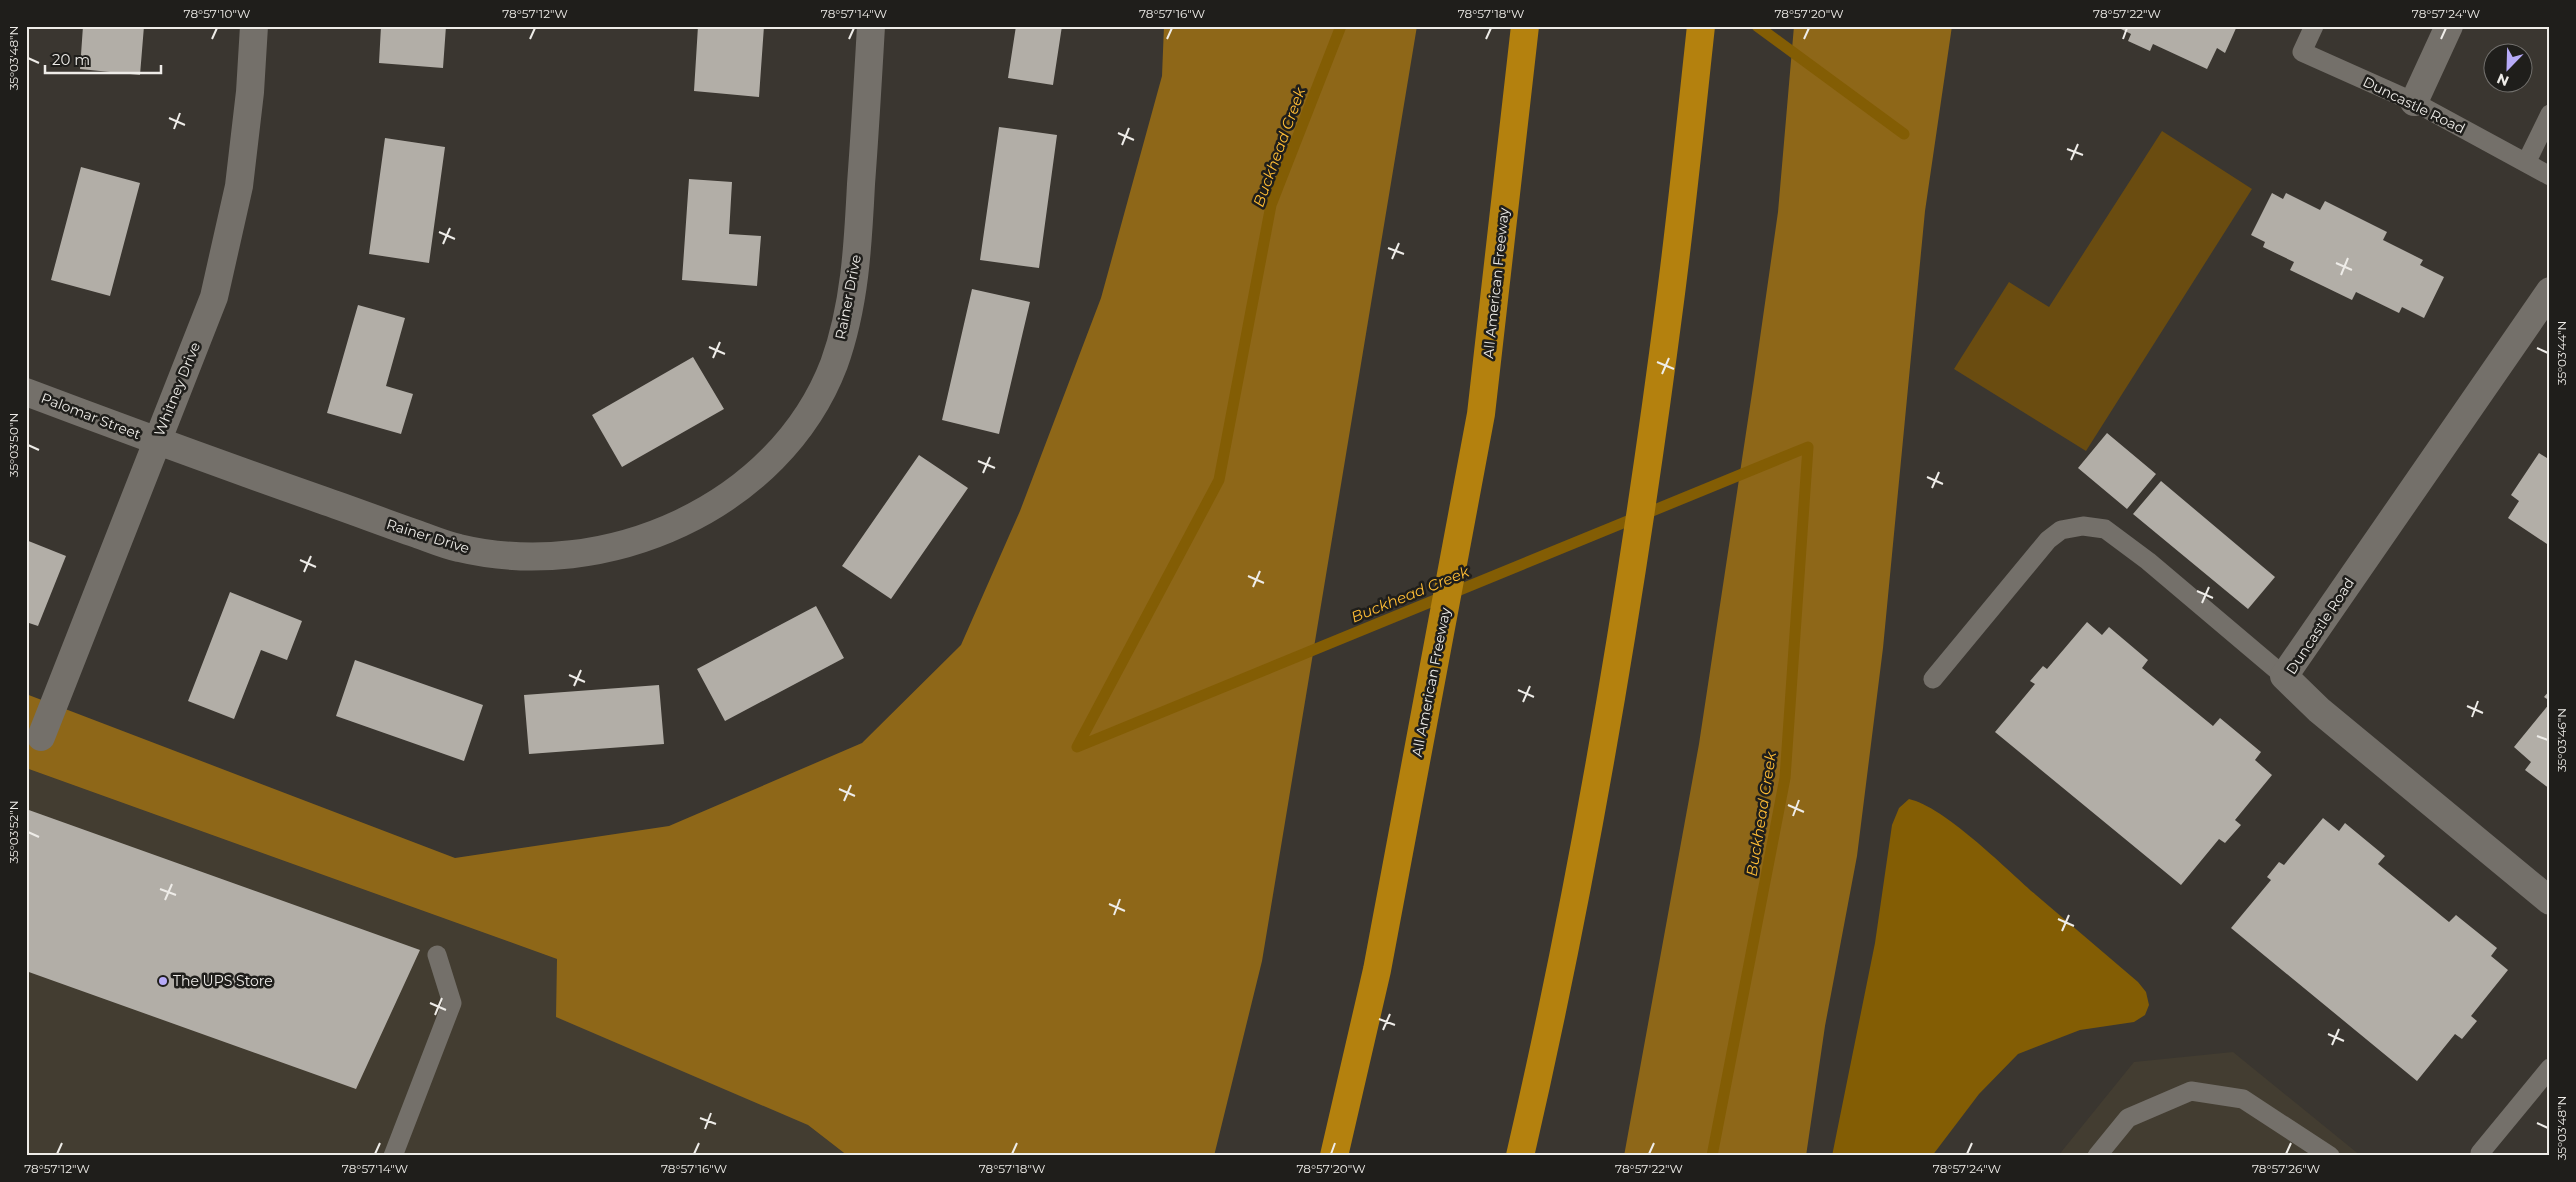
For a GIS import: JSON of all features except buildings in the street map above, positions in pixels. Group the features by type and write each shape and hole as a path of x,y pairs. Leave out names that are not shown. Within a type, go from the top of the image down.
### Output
{"highway":[{"name":"All American Freeway","path":"1334,1156 1377,970 1481,414 1525,26"},
{"path":"1520,1156 1550,1023 1638,534 1671,298 1701,26"}],"street":[{"name":"Whitney Drive","path":"41,737 214,297 240,186 250,92 254,26"},
{"name":"Rainer Drive","path":"156,441 458,548 518,556 570,553 622,544 673,528 720,503 761,470 796,431 824,386 834,362 849,311 857,251 871,26"},
{"path":"2414,102 2449,26"},
{"name":"Duncastle Road","path":"2550,291 2284,676 2319,710 2550,901"},
{"name":"Palomar Street","path":"26,392 156,441"}],"lane":[{"name":"Duncastle Road","path":"2314,26 2302,52 2414,102 2550,176"},
{"path":"2526,163 2550,114"},
{"path":"1933,679 2048,540 2062,530 2082,526 2105,529 2140,555 2284,676"},
{"path":"393,1156 452,1003 437,956"},
{"path":"2480,1153 2550,1068"},
{"path":"2097,1156 2128,1118 2190,1091 2243,1099 2330,1156"}],"shaded area":[{"path":"1164,26 1417,26 1262,961 1214,1156 848,1156 808,1125 556,1017 557,959 26,768 26,694 455,858 669,826 862,743 961,645 1020,511 1101,298 1162,76"},
{"path":"1794,26 1952,26 1925,211 1883,648 1857,856 1825,1026 1806,1156 1624,1156 1699,744 1754,380 1778,212"},
{"path":"2162,131 2252,189 2086,451 1954,369 2009,282 2049,307"},
{"path":"26,768 557,959 808,1125 848,1156 26,1156"},
{"path":"1909,799 1924,804 1975,840 2138,982 2146,992 2149,1005 2145,1015 2134,1022 2080,1030 2018,1054 1979,1094 1932,1156 1832,1156 1875,943 1892,825 1899,808"},
{"path":"2233,1052 2361,1156 2058,1156 2134,1062"}],"waterway":[{"name":"Buckhead Creek","path":"1341,26 1271,205 1219,480 1077,747 1808,447 1785,778 1712,1156"},
{"path":"1757,26 1904,134"}],"place":[{"name":"The UPS Store","path":"163,981"}]}
